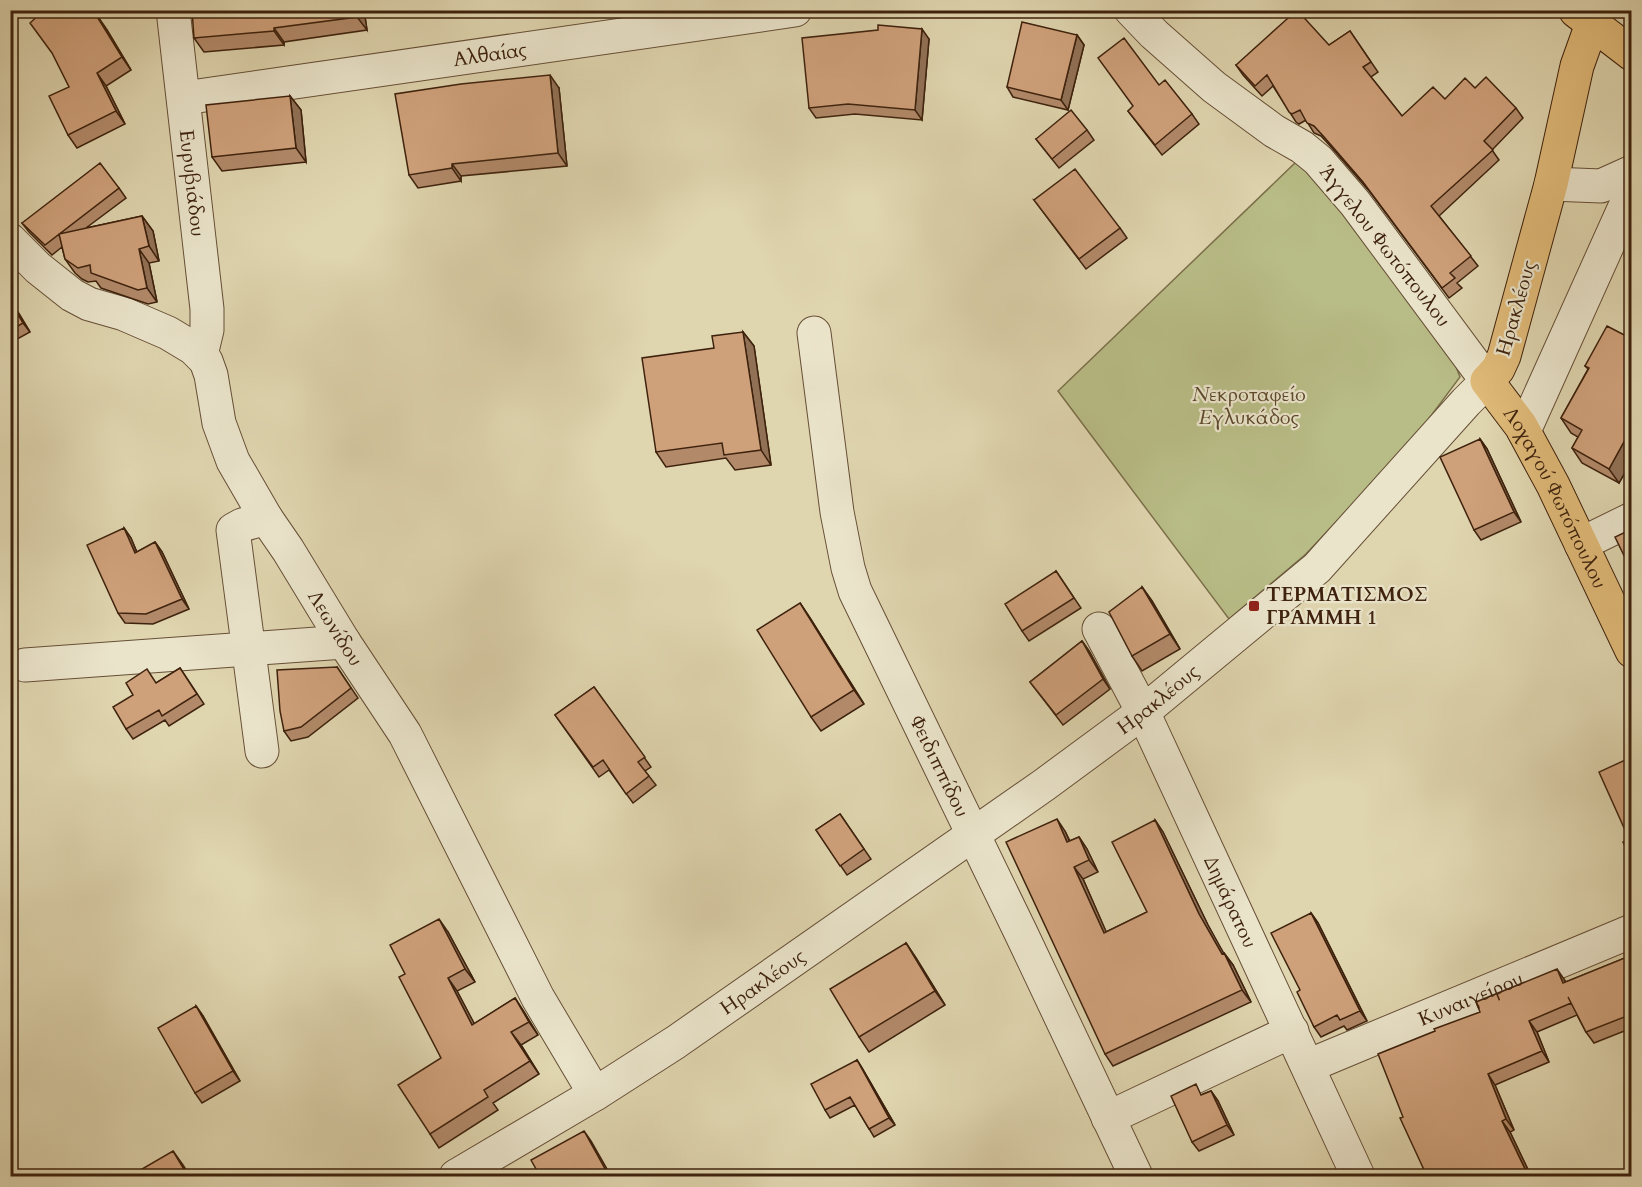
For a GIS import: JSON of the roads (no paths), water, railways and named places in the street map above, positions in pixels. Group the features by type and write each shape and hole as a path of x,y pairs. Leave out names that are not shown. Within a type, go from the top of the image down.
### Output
{"main road":[{"name":"Ηρακλέους","path":"1487,381 1498,369 1504,356 1551,184 1588,15"},
{"path":"1588,15 1632,54"},
{"name":"Λοχαγού Φωτόπουλου","path":"1487,381 1524,431 1553,485 1632,651"}],"street":[{"name":"Ευρυβιάδου","path":"173,10 207,309 207,330 201,356"},
{"name":"Άγγελου Φωτόπουλου","path":"1131,10 1154,34 1214,87 1318,160 1355,203 1487,381"},
{"name":"Αλθαίας","path":"184,98 780,12"},
{"path":"1551,184 1601,186 1632,172"},
{"path":"1524,431 1632,191"},
{"path":"10,240 38,268 72,295 89,304 124,314 168,333 193,348 201,356"},
{"name":"Φειδιππίδου","path":"814,333 837,512 855,591 1136,1176"},
{"name":"Λεωνίδου","path":"201,356 209,367 219,423 233,460 266,518 405,734 538,998 595,1094"},
{"name":"Ηρακλέους","path":"456,1176 494,1167 595,1094 752,990 1044,785 1143,712 1317,568 1487,381"},
{"path":"262,751 232,530 266,518"},
{"path":"1581,544 1632,519"},
{"name":"Δημάρατου","path":"1099,629 1143,712 1358,1176"},
{"path":"25,665 344,642"},
{"name":"Κυναιγείρου","path":"1308,1066 1632,931"},
{"path":"1108,1118 1292,1031"}],"place":[{"name":"ΤΕΡΜΑΤΙΣΜΟΣ ΓΡΑΜΜΗ 1","path":"1254,606"}],"park label":[{"name":"Νεκροταφείο Εγλυκάδος","path":"1249,406"}]}
